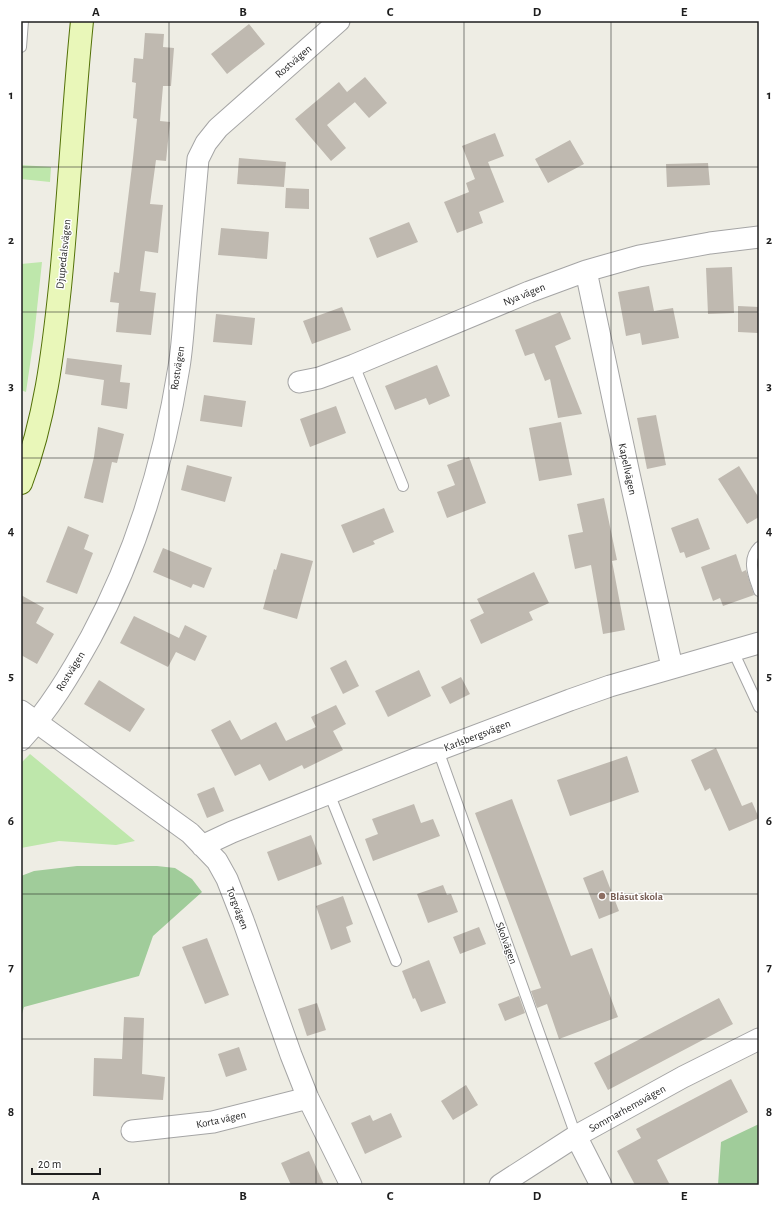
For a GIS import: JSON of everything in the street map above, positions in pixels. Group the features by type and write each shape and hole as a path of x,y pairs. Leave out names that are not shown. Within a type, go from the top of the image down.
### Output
{"street":[{"name":"Djupedalsvägen","path":"21,483 31,453 45,398 55,338 67,217 82,21"},
{"name":"Rostvägen","path":"21,740 29,717 78,660 99,622 122,573 154,482 168,423 179,366 198,159 206,143 218,128 339,21"},
{"name":"Nya vägen","path":"298,382 319,378 354,365 529,292 586,271 639,256 710,243 759,237"},
{"name":"Kapellvägen","path":"586,271 672,667"},
{"name":"Karlsbergsvägen","path":"202,846 232,832 438,750 596,691 672,667 759,643"},
{"name":"Torgvägen","path":"29,717 190,832 217,861 227,878 308,1098 351,1185"},
{"name":"Sommarhemsvägen","path":"500,1185 576,1136 683,1077 759,1039"},
{"name":"Korta vägen","path":"132,1131 213,1122 308,1098"},
{"path":"576,1136 601,1185"}],"lane":[{"path":"21,47 23,21"},
{"path":"354,365 403,486"},
{"path":"759,547 751,560 759,591"},
{"path":"734,651 759,708"},
{"name":"Skolvägen","path":"438,750 576,1136"},
{"path":"329,794 396,961"}],"green space":[{"path":"21,165 51,167 50,182 21,179"},
{"path":"42,262 34,337 26,392 21,390 21,264"},
{"path":"30,754 135,841 116,845 59,841 21,848 21,763"},
{"path":"77,866 157,866 175,868 192,879 202,892 153,936 139,976 24,1007 21,1017 21,876 34,871"},
{"path":"759,1124 759,1185 718,1185 721,1142"}],"building":[{"path":"249,24 265,44 227,74 211,54"},
{"path":"145,33 164,34 163,47 174,48 171,86 163,86 160,121 170,122 166,161 156,160 150,204 163,205 158,253 145,251 140,291 156,293 151,335 116,332 119,303 110,302 114,272 119,273 137,119 133,118 136,83 132,82 134,58 143,59"},
{"path":"365,77 387,103 369,118 355,102 327,125 346,148 331,161 295,119 339,82 347,92"},
{"path":"495,133 504,156 488,162 504,202 479,212 483,223 457,233 444,202 469,192 466,183 475,179 462,146"},
{"path":"570,140 584,164 548,183 535,159"},
{"path":"239,158 286,162 284,187 237,184"},
{"path":"708,163 710,185 667,187 666,164"},
{"path":"286,188 309,189 309,209 285,208"},
{"path":"409,222 418,242 377,258 369,238"},
{"path":"221,228 269,232 267,259 218,255"},
{"path":"732,267 734,313 708,314 706,268"},
{"path":"649,286 654,311 673,308 679,338 642,345 640,333 626,336 618,292"},
{"path":"738,306 759,307 758,333 738,332"},
{"path":"342,307 351,330 312,344 303,321"},
{"path":"560,312 571,339 555,346 582,414 558,418 550,379 545,381 534,353 525,356 515,330"},
{"path":"216,314 255,318 252,345 213,342"},
{"path":"67,358 122,365 120,382 130,383 127,409 101,405 104,380 65,374"},
{"path":"437,365 450,396 429,405 426,398 395,410 385,386"},
{"path":"204,395 246,401 242,427 200,421"},
{"path":"336,406 346,433 310,447 300,419"},
{"path":"656,415 666,465 647,469 637,418"},
{"path":"561,422 572,475 539,481 529,428"},
{"path":"98,427 124,434 117,463 112,462 103,503 84,498 94,457"},
{"path":"469,457 486,503 447,518 437,492 455,485 447,465"},
{"path":"187,465 232,477 225,502 181,490"},
{"path":"739,466 759,498 759,517 747,524 718,479"},
{"path":"604,498 617,560 612,561 625,630 603,634 591,565 575,569 568,535 583,532 577,504"},
{"path":"384,508 394,532 373,541 375,544 353,553 341,525"},
{"path":"698,518 710,549 686,558 684,552 680,553 671,528"},
{"path":"68,526 89,535 84,549 93,553 77,594 46,582"},
{"path":"163,548 212,568 204,588 193,584 191,588 153,572"},
{"path":"281,553 313,561 297,619 263,609 274,569 276,570"},
{"path":"736,554 742,572 746,570 754,595 723,606 720,598 713,601 701,567"},
{"path":"534,572 549,603 529,612 533,620 481,644 470,620 484,613 477,599"},
{"path":"21,595 44,608 36,623 54,634 37,664 21,655"},
{"path":"134,616 179,638 185,625 207,636 195,661 176,652 168,667 120,643"},
{"path":"346,660 359,686 343,694 330,668"},
{"path":"419,670 431,696 388,717 375,691"},
{"path":"461,677 470,694 450,704 441,687"},
{"path":"99,680 145,709 130,732 84,704"},
{"path":"336,705 346,724 333,731 343,750 304,769 302,765 269,781 260,764 235,776 211,730 230,720 241,740 276,722 286,741 316,727 311,717"},
{"path":"716,748 742,806 752,802 759,818 729,831 710,788 705,791 691,760"},
{"path":"627,756 639,792 570,816 557,780"},
{"path":"214,787 224,811 207,818 197,794"},
{"path":"512,799 571,956 592,948 618,1017 559,1039 547,1004 537,1008 531,991 541,988 475,813"},
{"path":"414,804 421,823 433,819 440,836 373,861 365,839 378,834 372,819"},
{"path":"311,835 322,864 278,881 267,852"},
{"path":"603,870 619,911 599,919 583,878"},
{"path":"443,885 447,895 451,894 458,912 428,923 417,894"},
{"path":"343,896 353,924 346,927 351,942 331,950 316,906"},
{"path":"479,927 486,944 460,954 453,937"},
{"path":"207,938 229,995 205,1004 182,947"},
{"path":"429,960 446,1003 421,1012 415,998 413,999 402,971"},
{"path":"519,996 525,1013 505,1021 498,1004"},
{"path":"719,998 733,1024 608,1090 594,1063"},
{"path":"317,1003 326,1030 307,1036 298,1009"},
{"path":"124,1017 144,1018 142,1074 165,1077 163,1100 93,1096 94,1058 122,1059"},
{"path":"239,1047 247,1070 226,1077 218,1054"},
{"path":"731,1079 748,1112 657,1160 670,1185 635,1185 617,1151 641,1138 636,1129"},
{"path":"466,1085 478,1105 453,1120 441,1101"},
{"path":"391,1113 402,1137 365,1154 351,1123 370,1115 373,1121"},
{"path":"309,1151 324,1185 291,1185 281,1163"}],"place":[{"name":"Blåsut skola","path":"602,896"}]}
